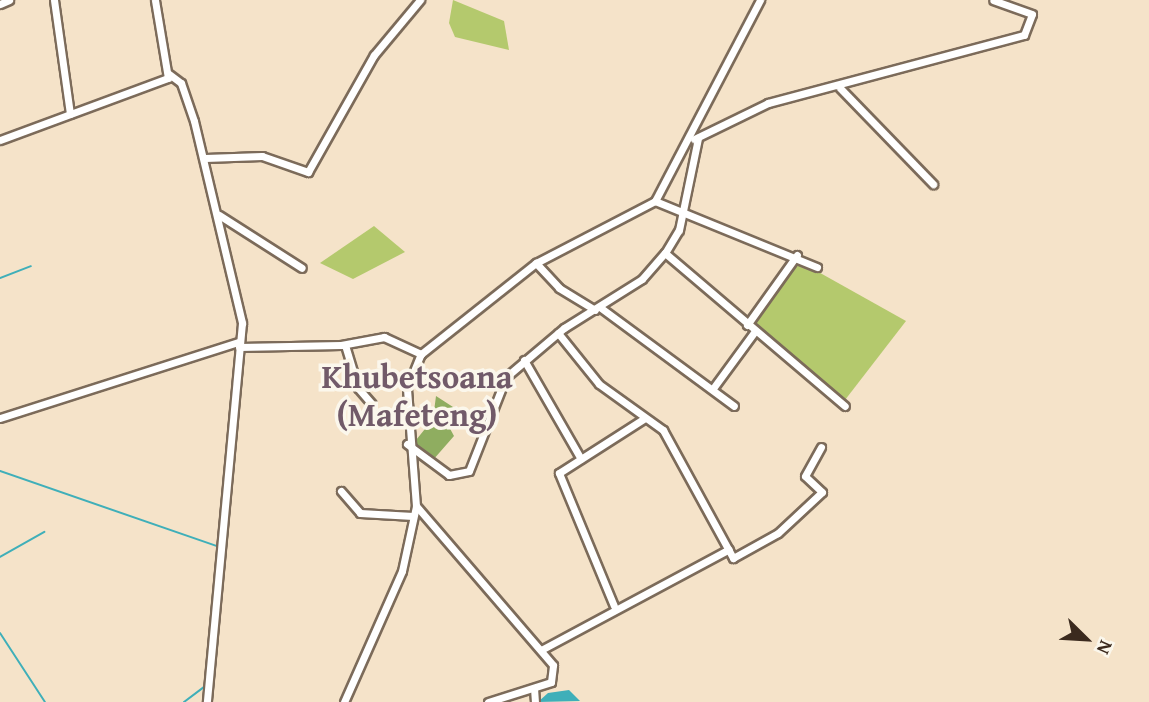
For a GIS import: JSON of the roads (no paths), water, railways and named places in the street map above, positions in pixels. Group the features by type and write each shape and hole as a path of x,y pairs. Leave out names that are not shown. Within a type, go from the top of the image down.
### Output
{"street":[{"path":"0,4 9,0"},
{"path":"54,0 70,114"},
{"path":"155,0 169,74 181,83 205,158 242,323 207,702"},
{"path":"205,158 262,156 309,172 374,55 420,0"},
{"path":"344,702 402,571 416,506 407,444 407,388 421,354 536,263 655,201 690,141 760,0"},
{"path":"690,141 756,107 840,88 1024,35 1032,15 993,0"},
{"path":"1021,9 1023,0"},
{"path":"0,140 158,85 169,74"},
{"path":"840,88 933,184"},
{"path":"407,444 449,475 466,474 496,390 524,360 558,333 642,279 665,253 683,213 698,138"},
{"path":"655,201 796,255 817,267"},
{"path":"219,215 302,268"},
{"path":"665,253 845,406"},
{"path":"747,325 796,255"},
{"path":"536,263 559,288 598,309 714,387 734,405"},
{"path":"714,387 755,331"},
{"path":"558,333 599,384 663,430 733,558 778,533 822,492 805,476 821,447"},
{"path":"0,418 239,344 345,345 384,337 421,354"},
{"path":"345,345 358,388 372,404"},
{"path":"524,360 581,459"},
{"path":"614,606 559,472 645,418"},
{"path":"341,491 360,513 413,516"},
{"path":"416,506 541,650 554,678 534,688 488,702"},
{"path":"541,650 614,606 729,549"},
{"path":"534,688 535,702"}],"water":[{"path":"569,690 580,701 538,702 548,693"}],"waterway":[{"path":"0,278 31,266"},
{"path":"0,471 219,547"},
{"path":"0,557 44,532"},
{"path":"0,633 45,702"},
{"path":"184,702 205,686"}],"district":[{"name":"Khubetsoana (Mafeteng)","path":"417,396"}]}
